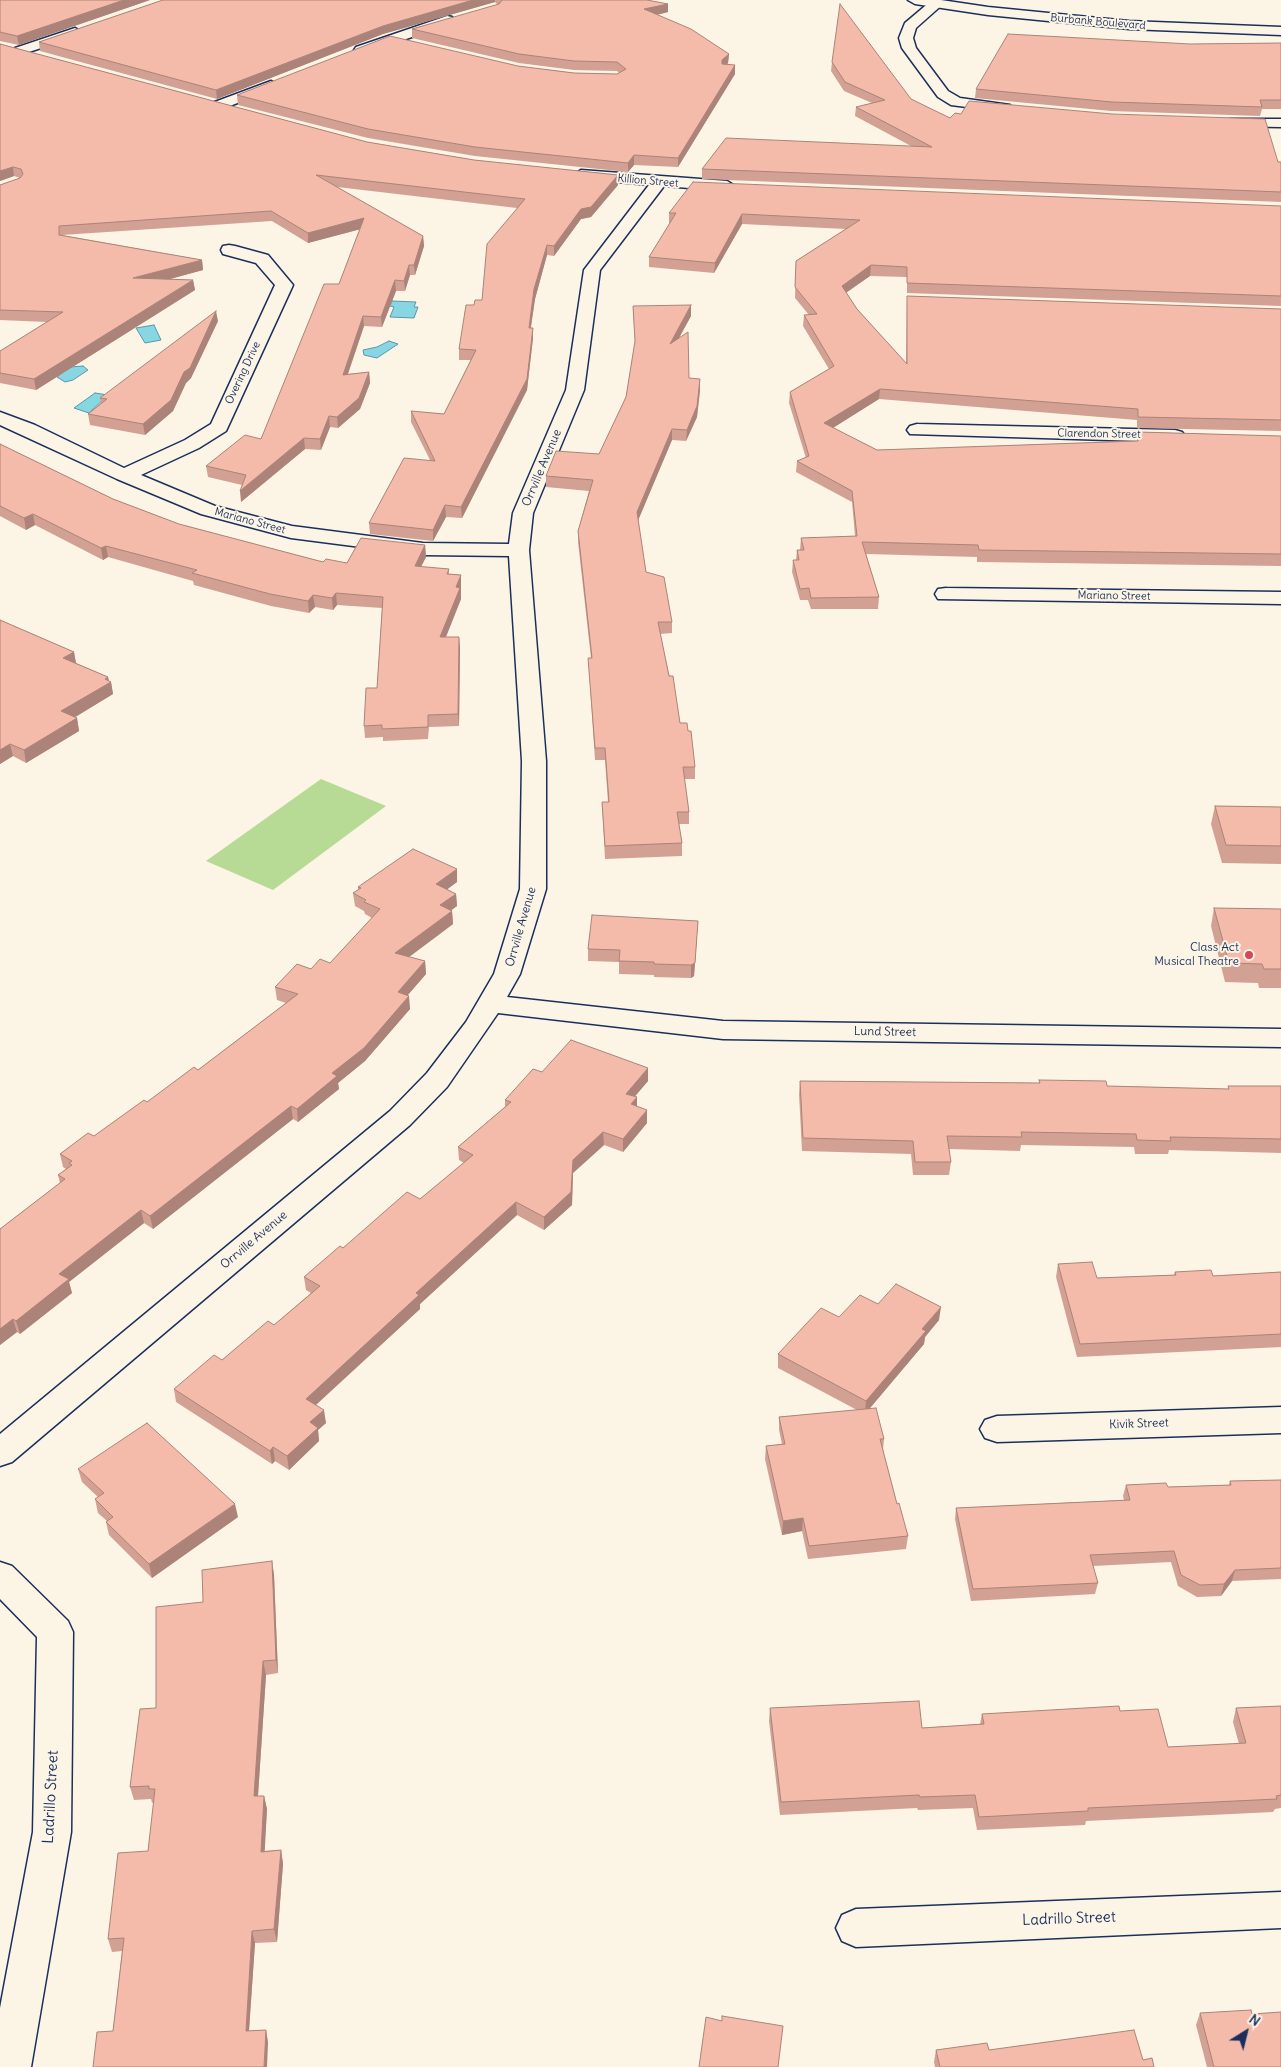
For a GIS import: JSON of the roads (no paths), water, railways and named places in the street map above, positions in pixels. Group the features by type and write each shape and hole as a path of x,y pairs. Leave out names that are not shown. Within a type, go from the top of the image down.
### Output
{"street":[{"name":"Burbank Boulevard","path":"916,0 936,4 1120,24 1281,31"},
{"path":"936,4 910,26 906,38 909,48 943,94 956,102 1016,109"},
{"path":"344,57 389,39 462,16"},
{"path":"48,59 13,49 86,29"},
{"path":"389,39 417,46"},
{"path":"217,106 280,81"},
{"path":"198,100 244,113"},
{"path":"1220,122 1281,123"},
{"name":"Killion Street","path":"569,174 738,187"},
{"name":"Orrville Avenue","path":"0,1453 400,1118 437,1080 491,1003 511,966 533,889 534,761 519,550 523,513 575,390 592,270 659,182"},
{"name":"Overing Drive","path":"124,476 192,444 218,427 284,285 262,260 229,250"},
{"name":"Mariano Street","path":"0,418 28,429 124,476 208,510 291,532 423,549 519,550"},
{"name":"Clarendon Street","path":"917,430 1192,437"},
{"name":"Mariano Street","path":"946,594 1281,598"},
{"name":"Lund Street","path":"491,1003 554,1012 722,1030 1281,1038"},
{"name":"Kivik Street","path":"997,1429 1281,1420"},
{"name":"Ladrillo Street","path":"0,1576 55,1632 52,1832 10,2067"},
{"name":"Ladrillo Street","path":"856,1928 1281,1910"}],"water":[{"path":"392,301 416,302 414,307 418,307 414,318 390,317 394,307 390,306"},
{"path":"154,325 161,340 145,343 136,328"},
{"path":"389,341 398,344 377,358 364,355 363,350 377,347"},
{"path":"83,366 88,370 73,380 65,382 57,377 70,367"},
{"path":"95,393 108,395 89,413 74,408"}],"place":[{"name":"Class Act Musical Theatre","path":"1249,955"}]}
